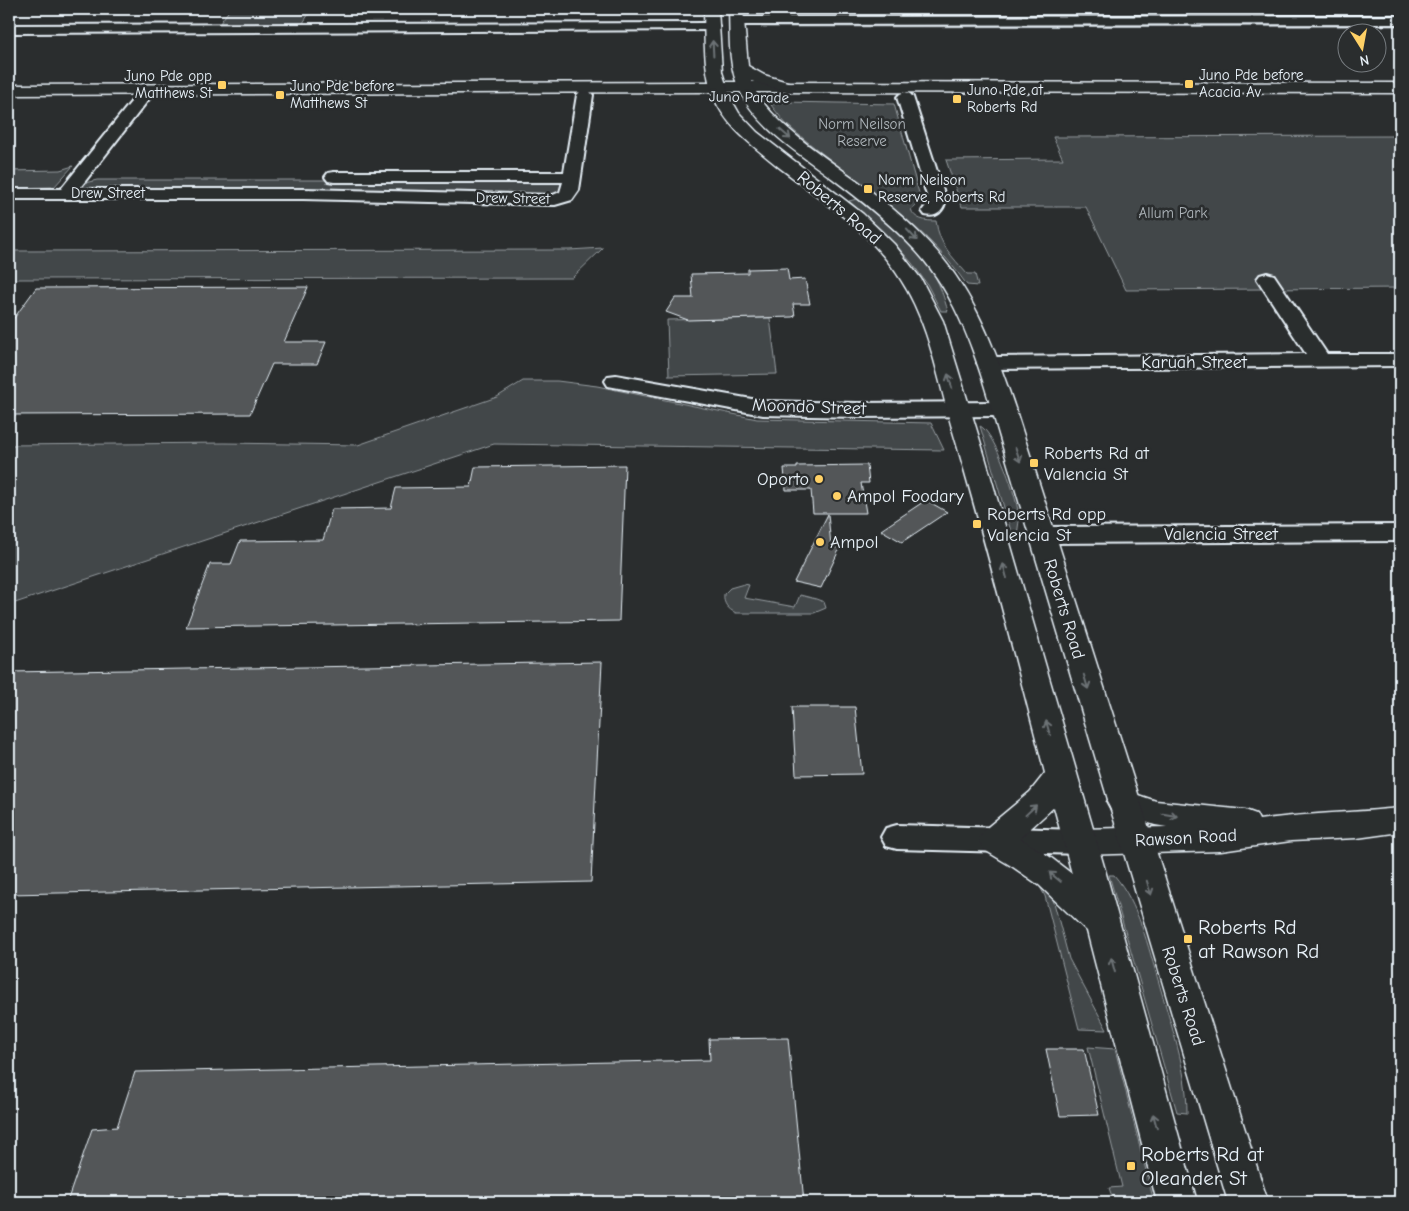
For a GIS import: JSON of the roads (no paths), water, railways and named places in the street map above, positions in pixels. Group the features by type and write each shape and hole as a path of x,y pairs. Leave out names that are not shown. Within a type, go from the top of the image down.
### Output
{"main road":[{"name":"Roberts Road","path":"711,9 714,72 719,92 732,114 751,136 856,218 887,248 911,279 932,321 959,409 1080,842 1177,1202"},
{"name":"Roberts Road","path":"737,15 742,69 749,92 775,125 899,223 940,266 962,300 988,363 1003,409 1135,842 1248,1202"},
{"path":"742,69 758,78 788,87"},
{"name":"Juno Parade","path":"749,92 788,87 1397,89"},
{"name":"Juno Parade","path":"9,90 749,92 905,97 1112,89"},
{"name":"Juno Parade","path":"386,90 455,94 585,95 719,92"},
{"path":"1061,775 1041,801 995,840 1047,871 1073,892 1102,924"},
{"name":"Rawson Road","path":"1123,802 1156,813 1291,828"},
{"name":"Rawson Road","path":"1080,842 1135,842 1221,838 1291,828 1357,825 1400,820"}],"street":[{"path":"737,15 1400,20"},
{"path":"9,29 712,27"},
{"path":"68,193 148,90"},
{"path":"571,177 585,95"},
{"path":"905,97 937,199 936,205 931,211"},
{"name":"Drew Street","path":"80,177 100,177"},
{"name":"Drew Street","path":"9,194 303,194 549,200 561,198 569,193 571,177 316,177"},
{"path":"1267,279 1321,361"},
{"name":"Karuah Street","path":"988,363 1400,360"},
{"name":"Moondo Street","path":"616,381 763,408 1003,409"},
{"name":"Valencia Street","path":"1041,535 1400,533"},
{"path":"898,837 1080,842"}],"place":[{"name":"Juno Pde before Acacia Av","path":"1189,84"},
{"name":"Juno Pde opp Matthews St","path":"222,85"},
{"name":"Juno Pde before Matthews St","path":"280,95"},
{"name":"Juno Pde at Roberts Rd","path":"957,99"},
{"name":"Norm Neilson Reserve, Roberts Rd","path":"868,189"},
{"name":"Roberts Rd at Valencia St","path":"1034,463"},
{"name":"Oporto","path":"819,479"},
{"name":"Ampol Foodary","path":"837,496"},
{"name":"Roberts Rd opp Valencia St","path":"977,524"},
{"name":"Ampol","path":"820,542"},
{"name":"Roberts Rd at Rawson Rd","path":"1188,939"},
{"name":"Roberts Rd at Oleander St","path":"1131,1166"}],"park label":[{"name":"Norm Neilson Reserve","path":"862,132"},
{"name":"Allum Park","path":"1173,213"}]}
